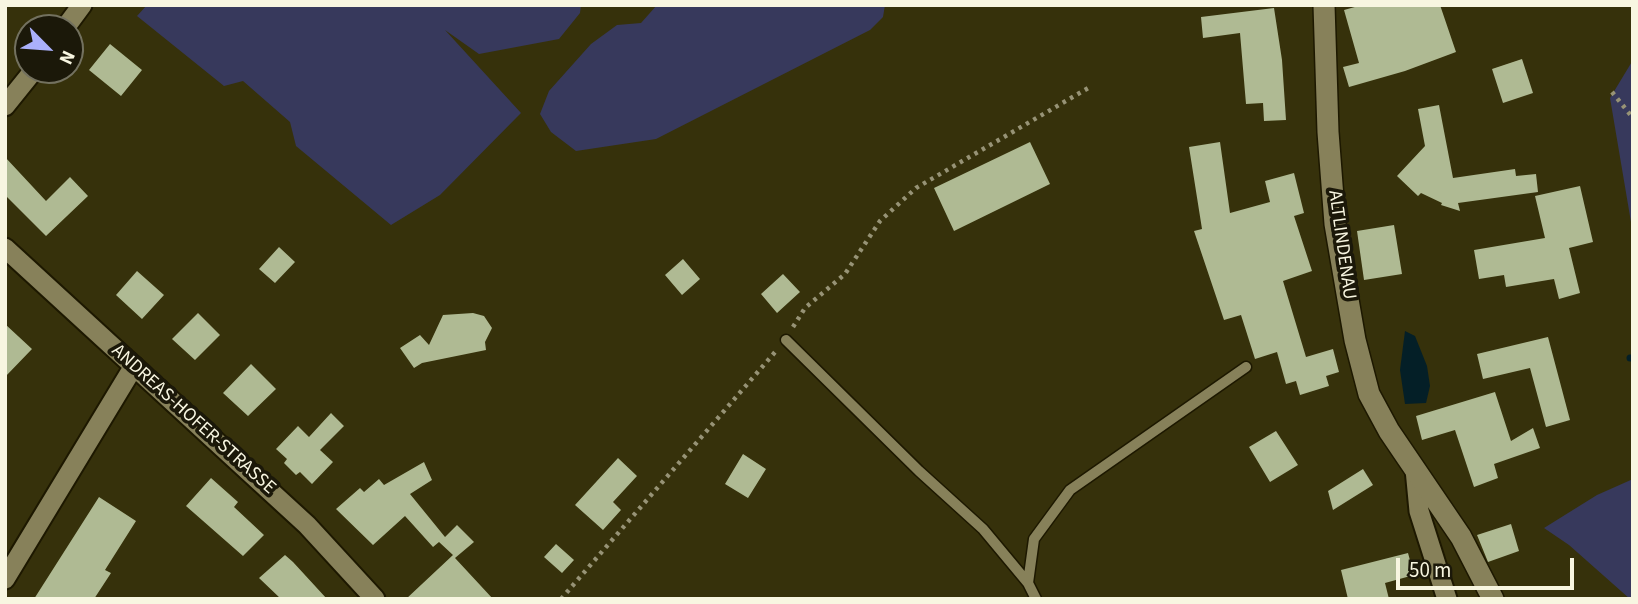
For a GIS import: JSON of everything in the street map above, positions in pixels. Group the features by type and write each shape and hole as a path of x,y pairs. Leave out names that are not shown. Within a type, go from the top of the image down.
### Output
{"street":[{"name":"ALTLINDENAU","path":"1324,5 1328,132 1335,224 1355,340 1369,394 1388,431 1461,537 1493,599"},
{"path":"5,106 23,84"},
{"name":"ANDREAS-HOFER-STRASSE","path":"5,248 307,524 375,599"},
{"path":"5,579 134,366"},
{"name":"ALTLINDENAU","path":"1415,469 1419,511 1447,599"}],"lane":[{"path":"786,340 919,471 983,529 1028,583 1036,599"},
{"path":"1028,583 1034,539 1070,490 1245,367"}],"path":[{"path":"561,599 786,340 805,308 845,274 880,220 916,188 1090,86"},
{"path":"1612,92 1633,118"}],"shaded area":[{"path":"147,5 581,5 580,13 559,39 479,54 445,30 521,113 440,195 391,225 296,146 290,122 243,81 224,86 137,16"},
{"path":"657,5 885,5 883,17 870,30 656,139 576,151 551,132 540,114 549,91 591,44 617,25 641,23"},
{"path":"1633,60 1633,234 1610,98"},
{"path":"1405,331 1415,336 1427,366 1430,386 1426,403 1405,404 1400,370"},
{"path":"1633,479 1633,599 1630,599 1569,545 1544,528 1597,495"}],"building":[{"path":"1362,5 1440,5 1456,52 1405,71 1349,87 1343,67 1359,63 1344,10"},
{"path":"1274,8 1282,60 1286,120 1264,121 1263,103 1246,104 1240,33 1203,38 1201,17"},
{"path":"110,44 142,70 121,96 89,70"},
{"path":"1522,59 1533,93 1503,103 1492,69"},
{"path":"1439,105 1453,178 1515,169 1516,176 1536,174 1538,192 1458,203 1460,211 1441,205 1442,203 1421,193 1418,196 1397,176 1425,146 1418,109"},
{"path":"1030,142 1050,184 954,231 934,188"},
{"path":"1220,142 1230,213 1270,202 1265,181 1294,173 1304,213 1294,216 1312,271 1283,281 1306,357 1333,349 1339,372 1326,376 1329,386 1300,395 1296,381 1286,384 1277,352 1255,359 1241,315 1224,320 1194,231 1202,229 1189,147"},
{"path":"5,157 46,201 70,177 88,196 46,236 5,195"},
{"path":"1580,186 1593,242 1569,248 1580,293 1559,299 1554,279 1506,287 1504,275 1479,279 1474,250 1545,238 1535,196"},
{"path":"1394,225 1402,274 1364,280 1357,231"},
{"path":"279,247 295,262 275,283 259,269"},
{"path":"683,259 700,279 682,295 665,275"},
{"path":"137,271 164,295 142,319 116,295"},
{"path":"783,274 800,292 777,313 761,294"},
{"path":"198,313 220,335 195,360 172,339"},
{"path":"473,313 484,316 492,328 485,342 486,350 422,363 414,368 400,348 420,335 429,345 443,315"},
{"path":"5,324 32,349 5,377"},
{"path":"1548,337 1570,420 1546,427 1530,368 1483,379 1477,354"},
{"path":"251,364 276,389 248,416 223,393"},
{"path":"1495,392 1511,441 1533,428 1540,448 1494,464 1498,478 1474,487 1455,430 1422,440 1416,416"},
{"path":"331,413 344,426 320,450 333,462 312,484 300,472 296,475 284,463 287,459 276,449 298,426 309,437"},
{"path":"1276,431 1298,465 1270,482 1249,447"},
{"path":"743,454 766,469 748,498 725,484"},
{"path":"618,458 637,476 613,502 621,510 603,530 575,505"},
{"path":"424,462 432,480 410,494 445,537 457,525 474,542 455,558 493,599 406,599 453,555 439,542 433,547 405,516 373,545 336,509 360,488 364,492 379,479 384,485"},
{"path":"1363,469 1373,485 1333,510 1328,491"},
{"path":"211,478 238,502 234,507 264,535 243,556 186,506"},
{"path":"99,497 136,521 105,570 111,573 94,599 34,599"},
{"path":"1511,524 1519,551 1488,562 1477,535"},
{"path":"556,544 574,560 562,573 544,557"},
{"path":"1408,553 1414,575 1385,583 1389,599 1348,599 1341,570"},
{"path":"285,555 327,599 281,599 259,578"}]}
